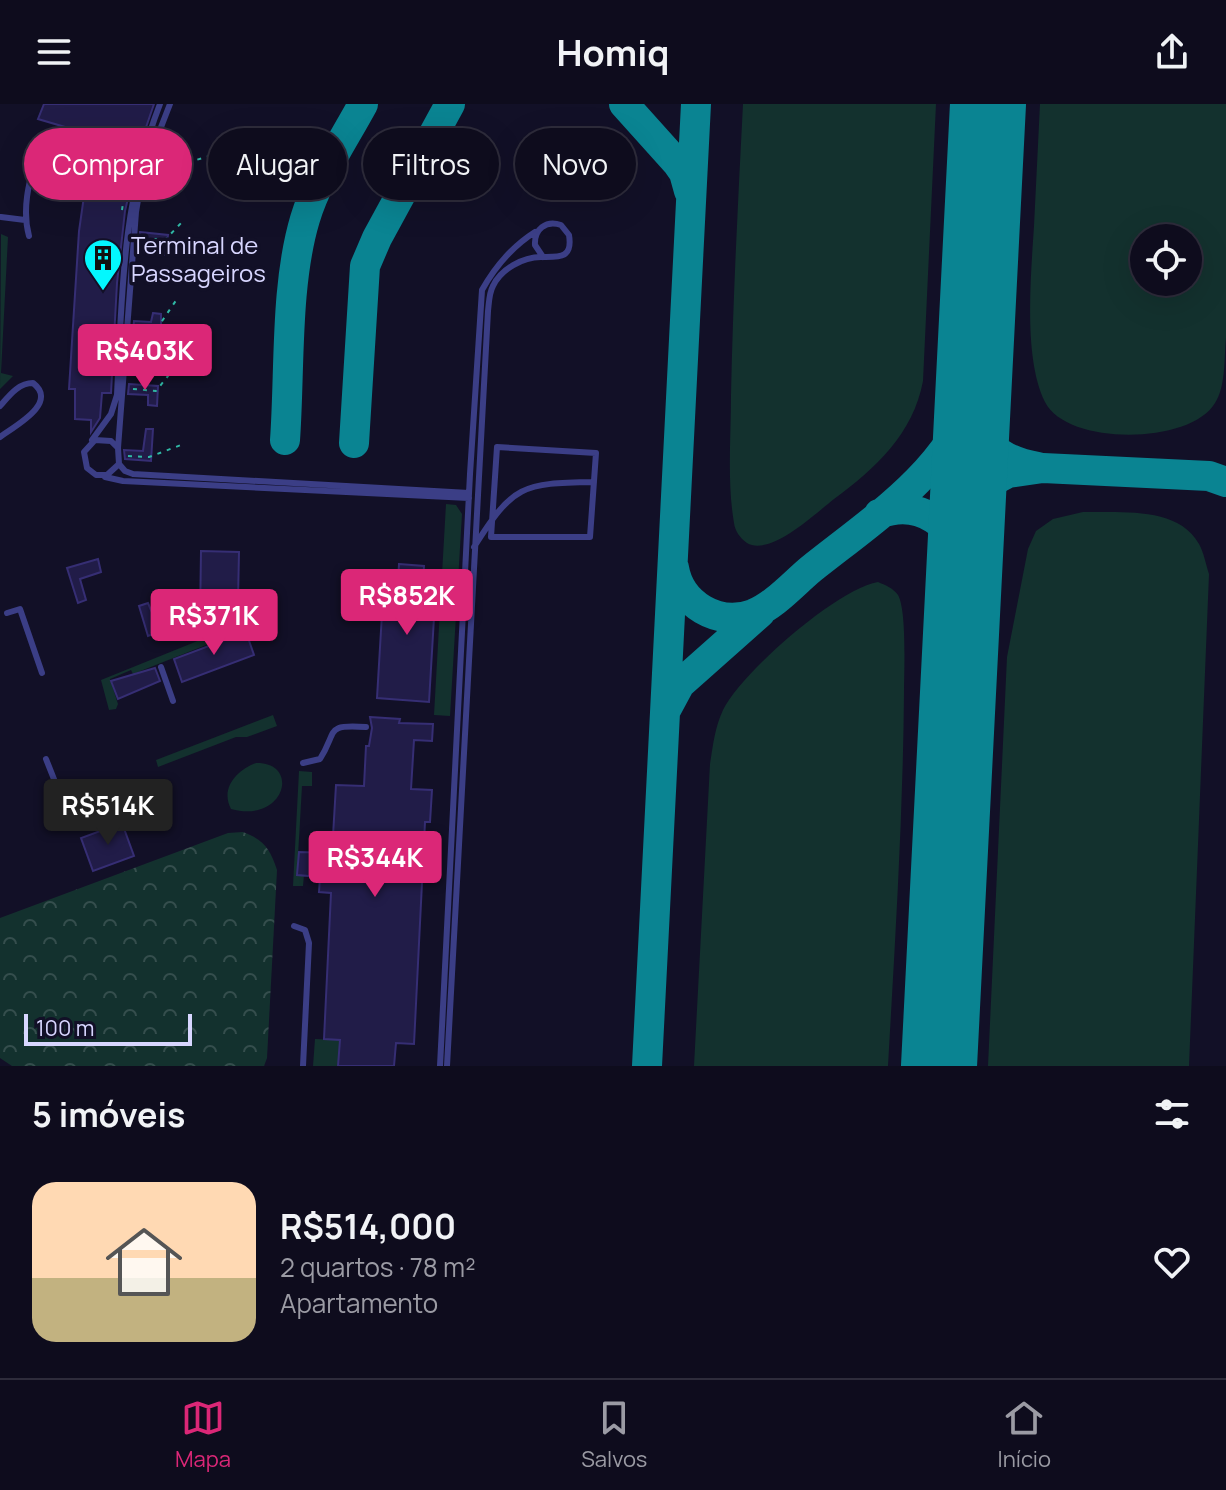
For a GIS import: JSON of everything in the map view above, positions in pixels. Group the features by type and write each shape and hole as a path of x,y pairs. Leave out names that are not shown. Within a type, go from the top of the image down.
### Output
{"lane":[{"path":"160,104 138,169 127,221 117,395 111,414 84,452 85,463 91,472 123,481 469,496"},
{"path":"170,104 142,176 136,212 119,464 133,474 469,496"},
{"path":"27,200 25,220 29,236"},
{"path":"1,217 25,220"},
{"path":"440,1066 482,290 490,275 507,256 549,223 561,225 569,235 569,247 562,257 526,260 508,268 491,289 447,1066"},
{"path":"538,230 535,245 543,257"},
{"path":"0,406 23,385 33,383 39,388 41,397 38,408 0,437"},
{"path":"90,443 106,439 118,448"},
{"path":"497,447 596,453 590,537 491,537 493,518 497,447"},
{"path":"101,476 112,473 119,464"},
{"path":"474,547 513,495 544,482 594,482"},
{"path":"7,613 20,609 42,673"},
{"path":"161,667 173,701"},
{"path":"303,763 320,759 331,732 337,728 366,727"},
{"path":"46,759 73,827"},
{"path":"294,926 305,930 309,943 303,1066"}],"path":[{"path":"121,212 123,200"},
{"path":"165,240 183,221"},
{"path":"158,327 177,299"},
{"path":"156,391 172,371"},
{"path":"149,457 181,445"}],"green space":[{"path":"743,104 936,104 923,381 918,400 902,433 864,475 792,532 757,546 744,541 735,529 730,476"},
{"path":"1040,104 1226,104 1224,372 1219,396 1201,417 1181,427 1129,435 1077,427 1058,416 1045,402 1034,363 1030,316"},
{"path":"1,234 8,237 1,373 13,376 0,389"},
{"path":"446,504 456,505 462,514 450,716 434,715"},
{"path":"1083,512 1147,514 1177,523 1190,532 1199,544 1209,574 1189,1066 988,1066 1007,657 1028,549 1036,531 1053,519"},
{"path":"878,582 898,595 903,614 904,642 900,833 888,1066 694,1066 710,764 720,716 749,675 792,635 839,600"},
{"path":"242,623 244,630 133,674 131,670 110,679 118,704 116,709 109,710 101,680"},
{"path":"273,715 277,726 247,737 236,737 158,767 156,760"},
{"path":"256,763 270,765 279,772 281,791 275,801 264,808 249,811 231,809 228,794 232,781"},
{"path":"299,771 312,772 312,786 302,786 297,874 304,875 303,886 293,886"},
{"path":"243,832 265,846 277,870 267,1058 264,1066 12,1066 0,1058 0,918 228,833"},
{"path":"315,1039 340,1040 338,1066 313,1066"}],"building":[{"path":"44,104 154,104 146,128 68,128 38,119"},
{"path":"83,200 128,200 117,283 111,393 102,393 100,418 91,432 91,420 75,419 75,389 69,389"},
{"path":"140,232 168,235 165,255 156,253 157,244 140,242"},
{"path":"153,313 161,314 161,333 133,331 134,321 151,322"},
{"path":"129,384 158,386 157,406 148,405 148,395 128,394"},
{"path":"146,429 153,429 151,461 125,459 124,450 143,451"},
{"path":"201,551 239,552 238,600 229,600 232,608 200,620"},
{"path":"98,559 101,572 80,579 86,600 78,603 67,568"},
{"path":"399,564 424,566 423,583 436,584 429,702 377,698 384,580 398,581"},
{"path":"148,603 153,615 168,611 171,624 157,627 159,632 148,636 139,606"},
{"path":"246,632 254,655 182,682 174,659"},
{"path":"155,668 160,681 118,699 111,681"},
{"path":"370,717 400,719 399,723 433,724 432,741 414,740 411,789 432,790 430,822 425,822 414,1044 396,1043 394,1066 338,1066 340,1040 324,1039 331,893 319,892 320,877 297,875 299,852 332,853 336,785 364,786 366,746 369,746 372,728"},
{"path":"122,823 134,856 93,871 81,838"}],"taxiway":[{"path":"285,440 291,300 305,219 316,189 363,104"},
{"path":"354,443 365,266 450,104"},
{"path":"624,104 677,163 684,173 689,191"},
{"path":"647,1066 696,104"},
{"path":"973,397 979,425 991,446 1011,459 1038,467"},
{"path":"674,568 678,581 692,602 714,615 740,617 761,610 882,514 926,472 961,424 973,397"},
{"path":"964,577 971,512 982,491 1008,473 1043,468 1209,476 1226,482"},
{"path":"879,514 908,510 934,518 953,538 963,565"},
{"path":"666,710 680,684 760,613"}],"runway":[{"path":"939,1066 988,104"}],"place":[{"name":"Terminal de Passageiros","path":"103,292"}]}
